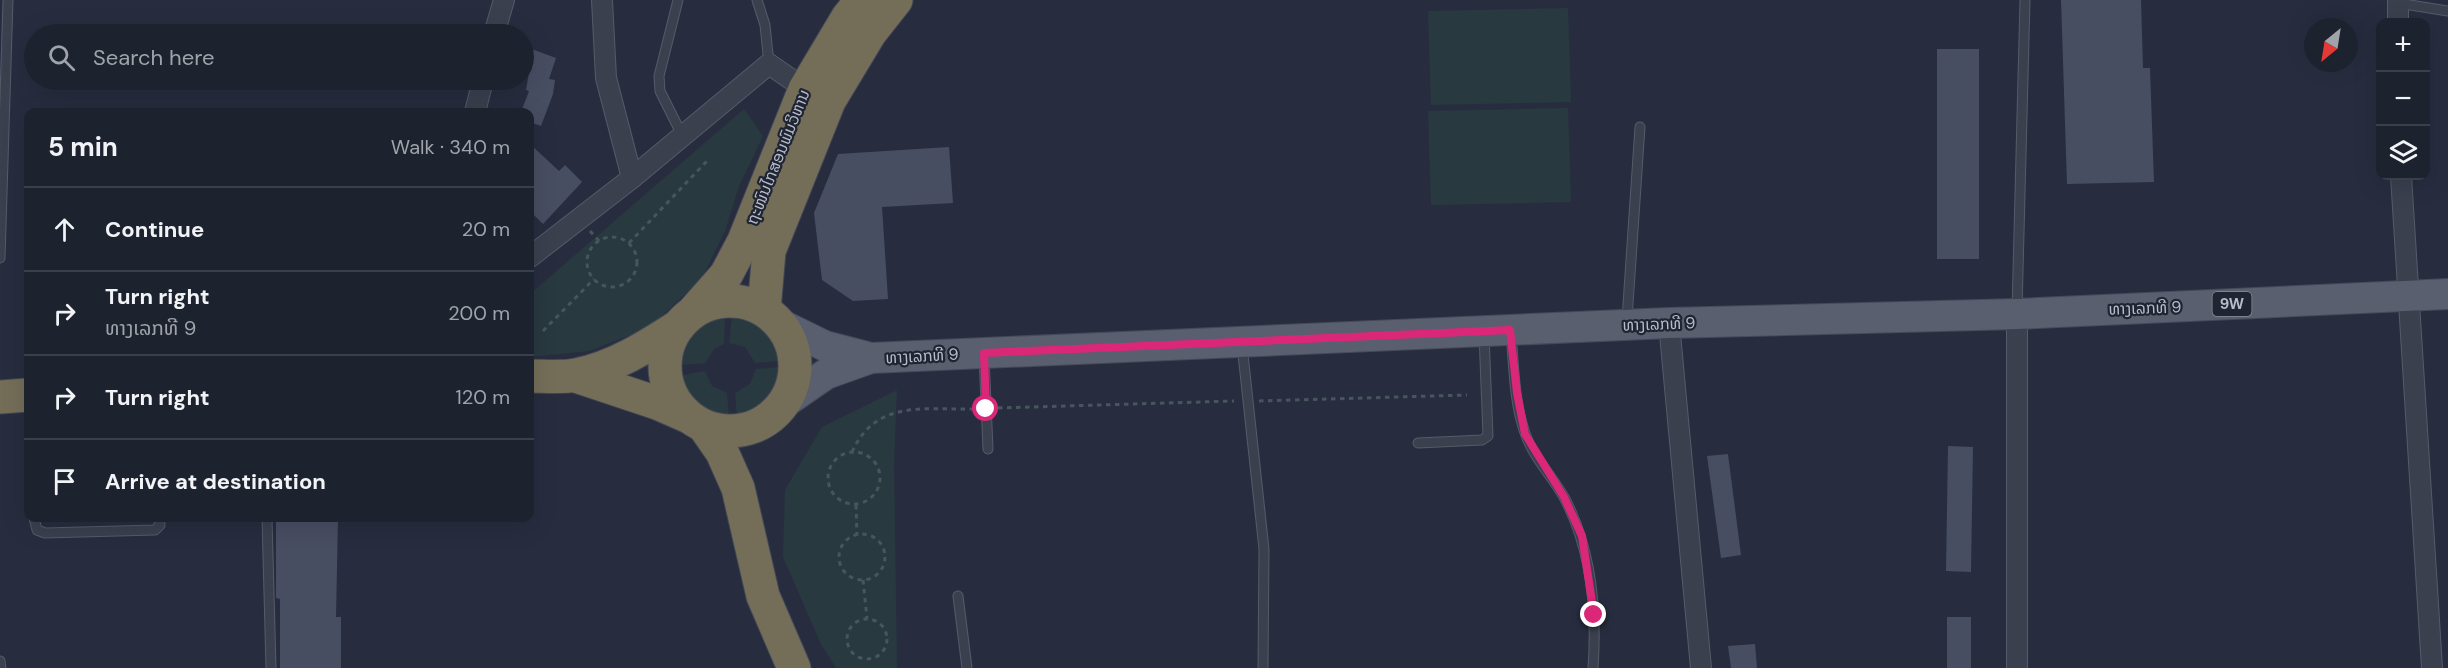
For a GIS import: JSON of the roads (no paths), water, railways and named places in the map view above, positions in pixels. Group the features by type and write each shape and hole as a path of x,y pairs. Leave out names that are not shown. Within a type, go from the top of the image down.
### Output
{"highway":[{"name":"ຖະໜົນໄກສອນພົມວິຫານ","path":"685,319 726,275 739,250 805,89 848,17 862,0"},
{"name":"ຖະໜົນໄກສອນພົມວິຫານ","path":"772,317 769,251 830,101 870,33 896,0"},
{"path":"534,376 576,375 615,363 644,349 710,303 729,301 747,303 772,317 791,342 795,363 793,384 750,448 738,488"},
{"path":"685,319 668,345 664,365 667,385 676,403 697,422 722,452 738,488 763,596 794,668"},
{"path":"576,375 657,402 697,422 726,431 748,429 776,411"},
{"path":"0,397 24,395"}],"main road":[{"name":"ທາງເລກທີ 9","path":"776,411 826,374 871,358 1669,323 2017,314 2448,294"},
{"name":"ທາງເລກທີ 9","path":"772,317 825,346 871,358"}],"street":[{"path":"497,24 504,0"},
{"path":"602,0 606,78 632,178"},
{"path":"534,254 632,178 769,64 805,89"},
{"path":"476,108 480,90"},
{"path":"2401,180 2432,668"},
{"path":"2017,314 2018,668"},
{"path":"1669,323 1701,668"}],"lane":[{"path":"0,258 8,0"},
{"path":"678,0 659,76 660,91 682,135"},
{"path":"757,0 765,26 769,64"},
{"path":"2017,314 2025,0"},
{"path":"2398,9 2448,11"},
{"path":"1627,325 1640,127"},
{"path":"1418,443 1482,440 1488,436 1497,331"},
{"path":"1497,331 1517,393 1525,434 1564,497 1582,536 1592,593 1593,668"},
{"path":"1242,342 1264,549 1263,668"},
{"path":"984,353 988,448"},
{"path":"35,522 37,530 45,533 155,530 160,525 160,522"},
{"path":"267,522 271,668"},
{"path":"958,596 968,668"},
{"path":"0,661 1,668"}]}
